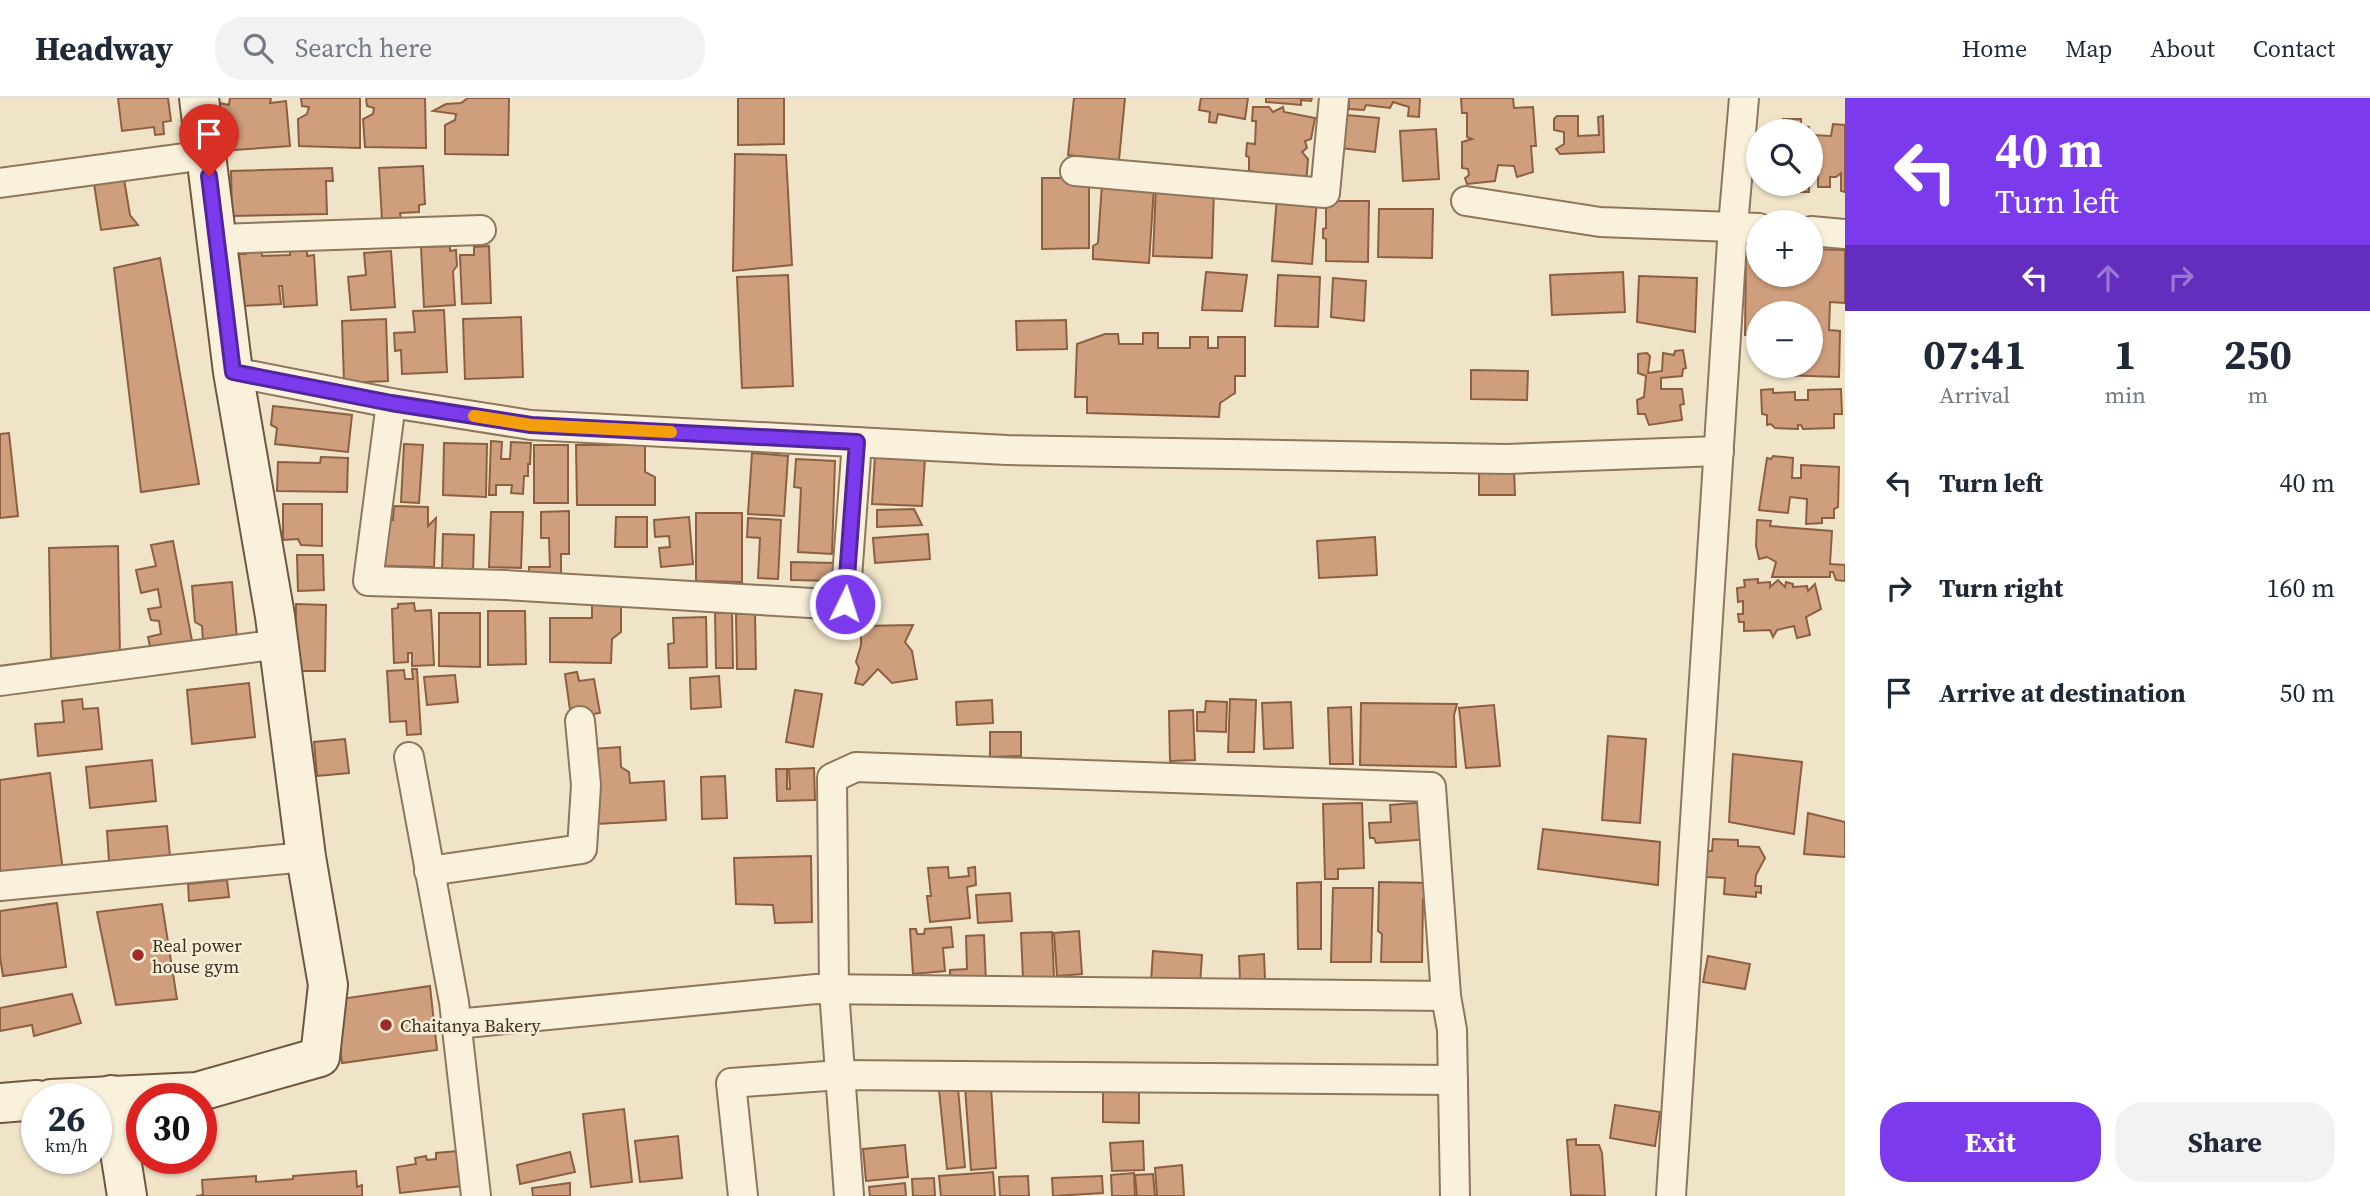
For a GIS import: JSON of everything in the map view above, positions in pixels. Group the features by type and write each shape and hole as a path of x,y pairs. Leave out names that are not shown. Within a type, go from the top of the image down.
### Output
{"street":[{"path":"112,1095 198,1093 320,1057 328,985 306,857 279,644 233,372 199,98"},
{"path":"1075,171 1325,193 1334,98"},
{"path":"1671,1196 1719,451 1746,227 1744,98"},
{"path":"0,183 206,155"},
{"path":"1466,201 1600,222 1746,227"},
{"path":"216,239 481,230"},
{"path":"1823,232 1845,234"},
{"path":"233,372 391,403 531,425 1007,450 1507,459 1719,451"},
{"path":"391,403 368,581 505,585 845,604 857,442"},
{"path":"0,681 279,644"},
{"path":"429,871 582,849 586,785 580,721"},
{"path":"409,757 456,1024 476,1196"},
{"path":"849,1196 834,990 832,778 856,767 1432,788 1446,996 1452,1030 1455,1196"},
{"path":"0,886 306,857"},
{"path":"456,1024 816,989 1446,996"},
{"path":"743,1196 731,1083 840,1075 1453,1080"},
{"path":"0,1103 21,1101"},
{"path":"112,1101 127,1196"}],"building":[{"path":"118,98 168,98 171,121 163,122 164,134 155,135 154,127 122,131"},
{"path":"230,98 271,98 270,103 286,101 290,146 220,151 225,132 214,127 215,102 229,105"},
{"path":"301,98 360,98 360,148 299,146 298,119 307,114 309,107 302,106"},
{"path":"366,98 425,98 426,148 365,147 363,119 373,114 374,108 367,106"},
{"path":"468,98 509,98 508,155 445,154 445,125 455,120 456,114 433,111 446,104 461,103"},
{"path":"738,98 784,98 784,144 738,145"},
{"path":"1074,98 1125,98 1119,160 1068,155"},
{"path":"1201,98 1248,98 1245,119 1218,114 1216,123 1209,122 1210,112 1199,110"},
{"path":"1266,98 1312,98 1311,101 1301,100 1301,105 1266,102"},
{"path":"1349,98 1420,98 1419,117 1408,116 1409,107 1393,102 1390,108 1366,105 1364,110 1349,109"},
{"path":"1461,98 1513,98 1514,108 1533,107 1536,146 1531,146 1533,172 1517,177 1514,166 1498,165 1495,181 1467,184 1465,178 1469,175 1468,169 1462,168 1462,142 1472,139 1467,137 1467,113 1462,113"},
{"path":"1253,107 1269,107 1273,112 1283,107 1284,112 1315,118 1311,139 1305,141 1307,148 1302,152 1308,159 1306,185 1251,181 1252,171 1249,171 1249,157 1246,156 1247,143 1255,144 1256,121 1252,121"},
{"path":"1335,114 1379,118 1375,152 1331,147"},
{"path":"1557,116 1578,116 1578,136 1599,135 1598,117 1603,116 1604,152 1560,154 1556,149 1564,144 1564,132 1554,130 1554,119"},
{"path":"1833,124 1845,125 1845,192 1841,191 1841,173 1830,177 1830,187 1823,187 1823,136 1831,136"},
{"path":"1436,129 1439,179 1403,181 1400,131"},
{"path":"735,154 786,155 792,265 733,271"},
{"path":"423,166 425,204 419,205 419,212 400,213 401,219 382,220 379,168"},
{"path":"332,168 333,181 326,181 327,214 232,216 231,171"},
{"path":"123,173 130,215 138,225 101,230 93,177"},
{"path":"1042,178 1089,178 1089,248 1042,249"},
{"path":"1102,184 1154,187 1149,263 1093,259 1093,246 1098,243"},
{"path":"1156,185 1214,187 1212,258 1153,256"},
{"path":"1277,196 1317,199 1312,264 1272,261"},
{"path":"1326,201 1369,201 1368,262 1326,261 1323,229 1326,228"},
{"path":"1379,209 1433,209 1432,258 1378,257"},
{"path":"450,246 450,251 456,250 457,266 453,271 455,305 424,307 421,247"},
{"path":"489,246 491,303 462,304 460,255 474,255 474,247"},
{"path":"261,248 262,256 290,255 290,250 307,249 307,256 314,255 317,305 284,307 282,286 279,286 281,304 243,306 239,254 246,254 246,249"},
{"path":"1746,249 1746,287 1823,287 1823,249 1845,250 1845,303 1830,302 1829,330 1840,331 1839,377 1823,376 1823,301 1746,301 1745,335"},
{"path":"391,251 395,307 351,310 348,277 366,275 364,253"},
{"path":"160,258 199,484 141,492 114,268"},
{"path":"1206,272 1247,275 1242,311 1202,310"},
{"path":"1623,272 1625,312 1552,315 1550,275"},
{"path":"788,275 793,386 742,388 737,277"},
{"path":"1278,275 1320,277 1318,327 1275,326"},
{"path":"1639,276 1697,278 1695,332 1637,322"},
{"path":"1333,278 1366,281 1364,321 1331,317"},
{"path":"444,310 447,372 402,374 401,350 395,351 394,333 415,332 413,311"},
{"path":"521,317 523,377 465,379 463,319"},
{"path":"386,319 388,381 344,383 342,321"},
{"path":"1066,320 1067,349 1017,350 1016,321"},
{"path":"1143,333 1158,333 1158,348 1190,348 1190,337 1208,337 1208,348 1218,348 1218,337 1245,337 1245,376 1235,376 1235,393 1220,403 1219,417 1087,413 1087,397 1075,397 1077,344 1105,334 1118,334 1119,344 1143,344"},
{"path":"1683,350 1686,368 1683,369 1682,376 1661,378 1661,389 1682,389 1682,420 1649,425 1645,414 1638,414 1637,400 1644,397 1646,376 1638,373 1638,354 1647,353 1650,356 1648,373 1662,371 1663,353 1674,355 1675,351"},
{"path":"1471,370 1528,371 1527,400 1471,399"},
{"path":"1773,389 1773,393 1795,392 1795,400 1808,400 1808,390 1841,389 1842,414 1834,414 1834,428 1803,429 1798,425 1798,429 1775,428 1771,424 1767,425 1767,415 1762,414 1761,390"},
{"path":"273,406 352,415 348,452 275,444 277,428 271,425"},
{"path":"9,433 18,516 0,518 0,434"},
{"path":"491,441 502,442 501,459 510,459 511,442 531,443 530,464 528,476 524,476 523,494 511,493 512,485 496,485 496,495 489,495"},
{"path":"444,443 487,444 486,497 443,495"},
{"path":"404,444 423,445 419,503 401,502"},
{"path":"534,445 568,445 568,503 534,503"},
{"path":"576,445 645,445 645,472 655,477 655,505 577,505"},
{"path":"752,453 788,456 784,516 748,514"},
{"path":"875,456 925,458 922,506 872,504"},
{"path":"1773,456 1793,458 1792,478 1801,478 1801,465 1839,467 1838,507 1834,509 1834,518 1822,518 1822,523 1806,524 1807,499 1790,497 1788,513 1759,510 1767,458 1771,459"},
{"path":"321,457 348,458 347,492 277,491 278,462 320,463"},
{"path":"796,459 835,461 832,554 798,552 801,488 794,487"},
{"path":"1514,471 1515,495 1479,495 1479,472"},
{"path":"283,504 322,504 322,546 301,545 298,539 283,540"},
{"path":"394,506 428,507 428,526 436,518 434,567 384,566 386,519 393,520"},
{"path":"914,509 922,525 877,527 877,510"},
{"path":"569,511 569,554 561,554 561,578 529,578 529,567 550,567 549,538 541,538 541,512"},
{"path":"491,512 523,512 521,568 489,567"},
{"path":"696,513 742,513 742,582 696,581"},
{"path":"616,517 647,517 647,547 615,547"},
{"path":"689,517 693,564 661,567 659,548 670,547 669,536 655,537 654,520"},
{"path":"748,518 781,520 778,579 758,578 760,538 747,537"},
{"path":"1757,520 1771,521 1770,526 1832,531 1830,564 1845,565 1845,581 1836,580 1833,572 1830,572 1830,577 1772,577 1776,562 1767,557 1759,559 1756,546"},
{"path":"443,534 474,535 473,573 442,573"},
{"path":"928,534 930,559 875,563 873,538"},
{"path":"1375,537 1377,575 1319,578 1317,541"},
{"path":"173,541 193,646 152,655 148,637 161,634 159,621 151,620 148,609 161,607 158,589 141,593 136,570 156,566 151,545"},
{"path":"118,546 120,656 51,658 49,548"},
{"path":"297,555 323,555 324,590 298,591"},
{"path":"791,562 836,563 835,581 791,580"},
{"path":"1758,579 1758,583 1770,582 1770,587 1778,580 1785,587 1786,582 1793,584 1793,587 1807,586 1808,591 1815,584 1821,609 1806,617 1810,635 1797,638 1794,626 1777,630 1773,637 1770,630 1744,631 1744,622 1739,622 1738,614 1743,614 1743,601 1738,602 1737,588 1745,587 1744,580"},
{"path":"232,582 237,638 203,641 202,626 195,622 192,586"},
{"path":"414,603 415,611 431,610 434,665 412,666 412,653 408,653 408,662 394,663 392,609 398,608 398,604"},
{"path":"296,604 326,605 325,671 295,671"},
{"path":"592,604 621,604 621,632 612,639 611,663 550,662 550,618 592,618"},
{"path":"488,611 525,611 526,664 488,665"},
{"path":"732,612 733,668 716,668 715,613"},
{"path":"439,613 480,613 480,667 439,666"},
{"path":"736,614 755,614 756,669 737,669"},
{"path":"706,617 707,667 669,668 668,644 674,643 673,618"},
{"path":"913,625 905,642 912,651 917,679 892,683 878,669 863,685 855,683 859,668 856,662 861,645 861,626"},
{"path":"412,669 417,669 421,734 407,735 406,721 390,722 387,671 404,670 405,679 413,679"},
{"path":"577,672 579,681 594,679 600,713 571,717 565,674"},
{"path":"455,675 458,702 427,705 424,677"},
{"path":"719,676 721,707 691,709 690,678"},
{"path":"249,683 255,737 192,744 187,690"},
{"path":"795,690 822,694 813,747 786,742"},
{"path":"82,699 83,709 98,708 102,749 38,756 35,724 64,722 62,701"},
{"path":"1230,699 1256,700 1254,752 1228,752"},
{"path":"992,700 993,723 957,725 956,702"},
{"path":"1206,701 1227,702 1226,732 1197,731 1197,712 1205,712"},
{"path":"1291,702 1293,748 1264,749 1262,703"},
{"path":"1361,703 1457,704 1454,715 1456,767 1360,765"},
{"path":"1494,705 1500,766 1466,768 1459,708"},
{"path":"1351,707 1353,764 1330,764 1328,708"},
{"path":"1193,710 1195,760 1170,761 1169,711"},
{"path":"990,732 1021,732 1021,756 990,757"},
{"path":"1608,736 1646,739 1640,823 1602,820"},
{"path":"345,739 349,773 317,776 314,742"},
{"path":"620,747 621,767 629,772 630,783 664,781 666,820 597,824 593,749"},
{"path":"1733,754 1802,762 1794,834 1729,822"},
{"path":"152,760 156,801 90,808 86,767"},
{"path":"814,768 815,800 777,801 776,769 787,769 787,789 790,789 789,769"},
{"path":"50,773 63,871 0,879 0,780"},
{"path":"725,776 727,818 702,819 701,777"},
{"path":"1427,802 1430,839 1376,843 1374,838 1370,838 1369,823 1391,822 1390,805"},
{"path":"1362,803 1364,868 1338,869 1338,879 1325,879 1323,804"},
{"path":"1808,813 1845,822 1845,857 1804,854"},
{"path":"167,826 170,856 109,861 107,831"},
{"path":"1543,829 1660,842 1658,885 1538,869"},
{"path":"1713,839 1738,840 1738,846 1759,847 1765,858 1756,875 1755,886 1761,886 1761,893 1756,892 1756,897 1724,894 1725,878 1706,877 1707,851 1712,851"},
{"path":"811,856 812,922 775,923 773,905 736,904 734,858"},
{"path":"948,867 949,878 969,876 968,868 975,867 976,885 967,887 970,918 930,922 928,868"},
{"path":"227,880 229,897 189,901 188,884"},
{"path":"1321,882 1321,949 1298,949 1297,883"},
{"path":"1379,882 1432,883 1431,899 1423,899 1422,962 1381,962 1382,934 1378,931"},
{"path":"1333,888 1373,888 1371,962 1331,962"},
{"path":"1010,893 1012,921 978,923 976,895"},
{"path":"57,903 66,967 3,976 0,957 0,911"},
{"name":"Real power house gym","path":"162,904 177,999 116,1005 97,912"},
{"path":"951,927 953,947 943,948 945,971 913,974 910,929 916,929 917,934 924,934 925,929"},
{"path":"1079,931 1082,974 1057,976 1054,933"},
{"path":"1052,932 1054,978 1023,979 1021,933"},
{"path":"984,935 986,983 950,985 950,970 967,969 966,936"},
{"path":"1153,951 1202,955 1200,985 1151,982"},
{"path":"1264,954 1265,979 1240,980 1239,956"},
{"path":"1708,956 1750,964 1745,989 1703,982"},
{"name":"Chaitanya Bakery","path":"430,986 437,1050 342,1063 334,1000"},
{"path":"72,994 81,1023 34,1036 32,1025 0,1031 0,1008"},
{"path":"1103,1084 1139,1084 1139,1123 1103,1122"},
{"path":"991,1086 996,1168 971,1170 965,1087"},
{"path":"958,1088 965,1167 947,1169 939,1090"},
{"path":"1615,1105 1660,1112 1655,1146 1610,1138"},
{"path":"624,1109 632,1182 591,1187 583,1114"},
{"path":"678,1136 682,1178 640,1182 635,1141"},
{"path":"1576,1139 1576,1145 1599,1145 1605,1196 1571,1195 1567,1140"},
{"path":"1143,1141 1144,1170 1112,1171 1110,1143"},
{"path":"905,1145 908,1177 866,1181 863,1149"},
{"path":"457,1151 462,1186 400,1193 397,1167 416,1164 415,1158 426,1156 427,1160 436,1159 436,1153"},
{"path":"570,1152 575,1172 520,1184 517,1165"},
{"path":"1182,1165 1184,1196 1157,1196 1155,1168"},
{"path":"356,1171 357,1187 362,1185 362,1196 196,1196 203,1195 202,1180 256,1176 256,1182"},
{"path":"993,1172 995,1196 941,1196 939,1176"},
{"path":"1134,1173 1135,1196 1112,1196 1111,1175"},
{"path":"1153,1174 1155,1196 1137,1196 1135,1175"},
{"path":"1028,1176 1029,1196 1000,1196 999,1177"},
{"path":"1102,1176 1103,1193 1053,1196 1052,1178"},
{"path":"934,1178 935,1196 913,1196 912,1179"},
{"path":"570,1183 570,1196 533,1196 532,1188"},
{"path":"905,1183 906,1196 870,1196 869,1187"}],"slow traffic":[{"path":"474,416 531,425 671,432"}],"place":[{"name":"Real power house gym","path":"138,955"},
{"name":"Chaitanya Bakery","path":"386,1025"}],"route":[{"path":"209,176 233,372 391,403 531,425 857,442 845,604"}]}
